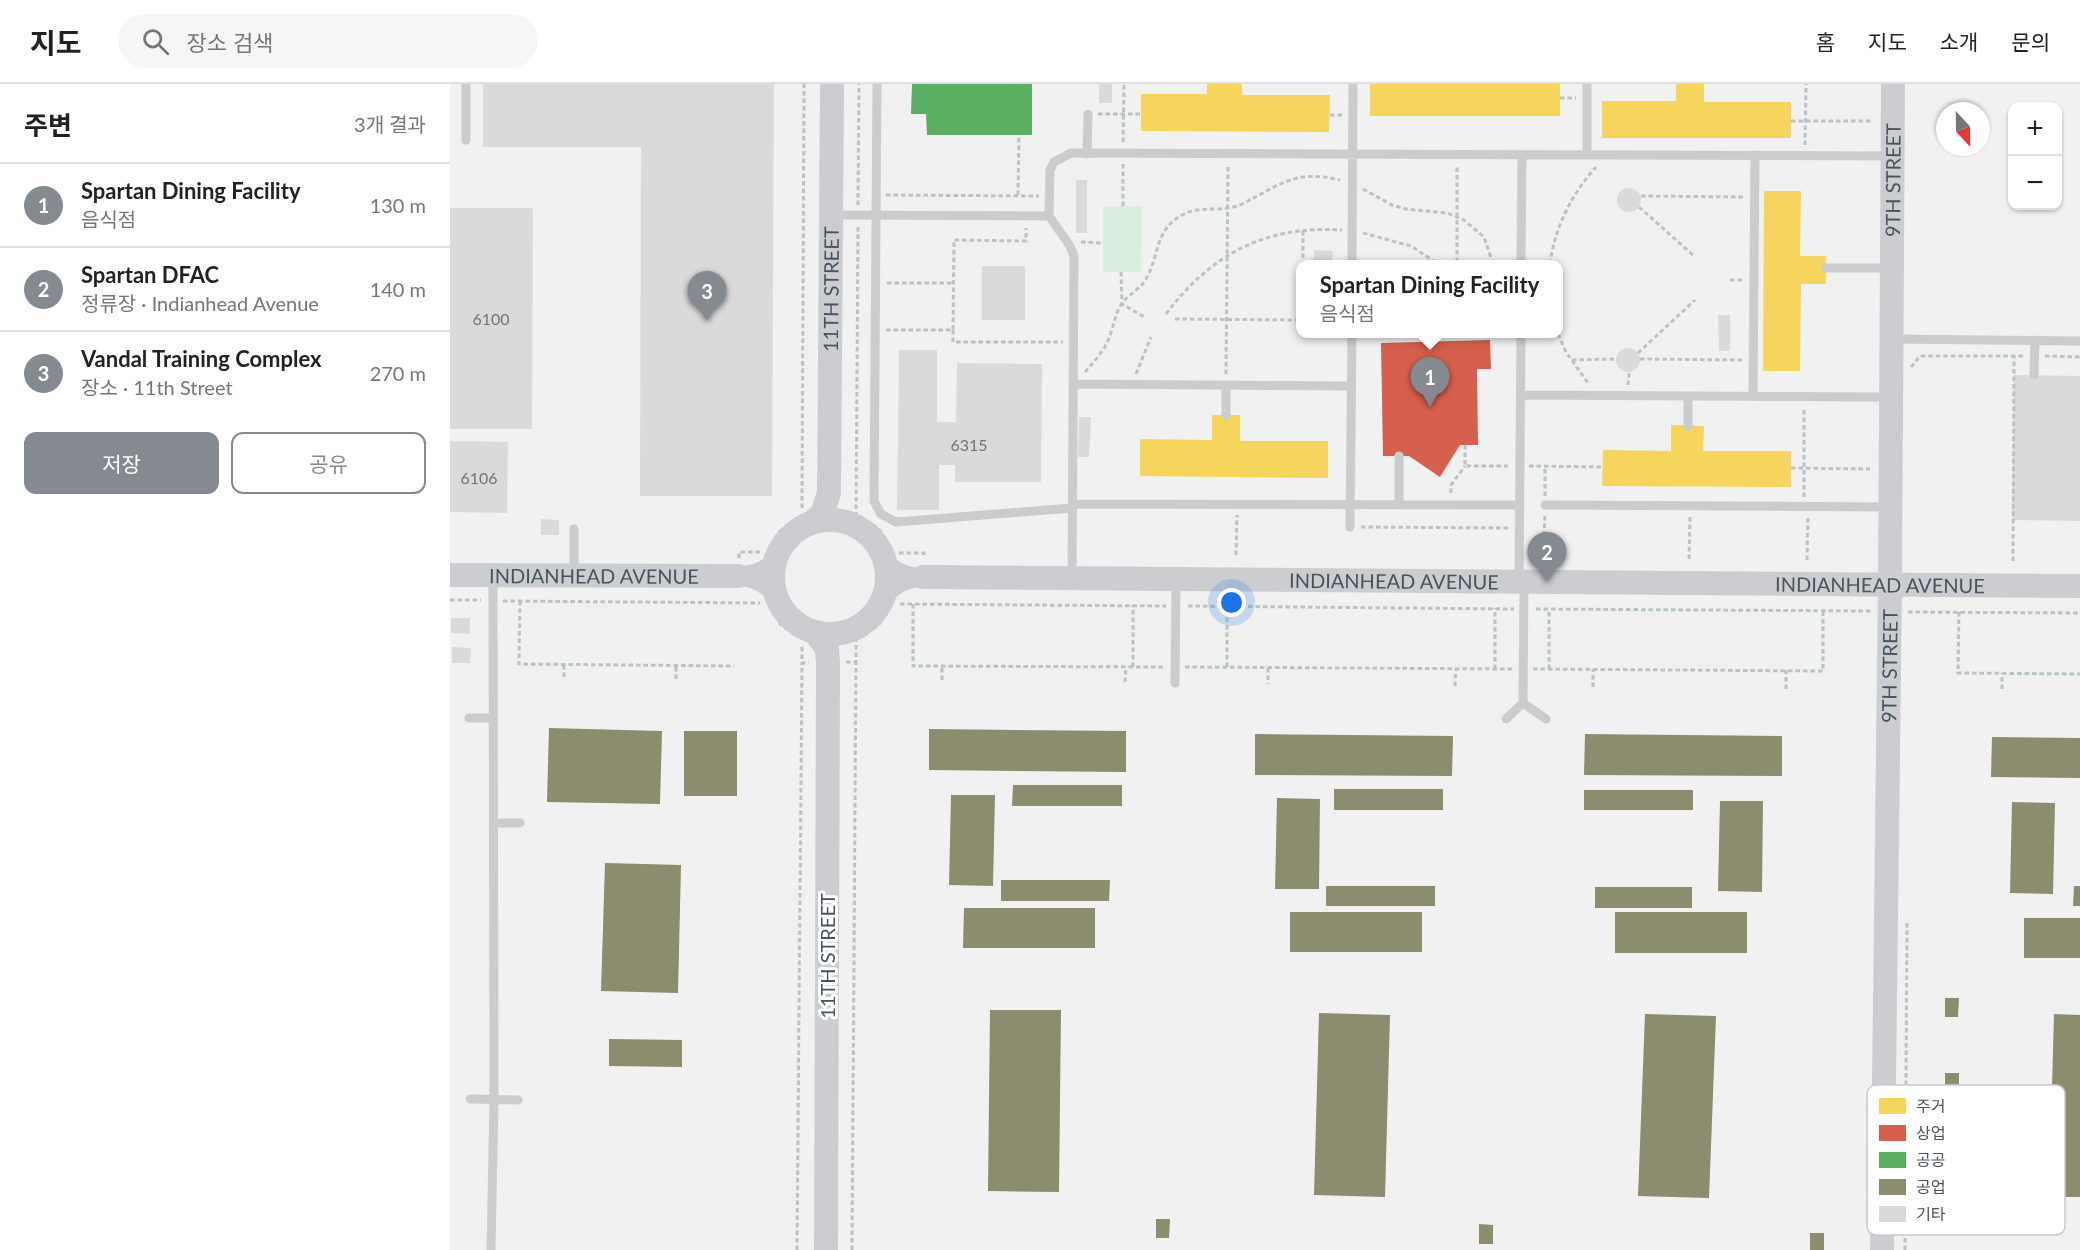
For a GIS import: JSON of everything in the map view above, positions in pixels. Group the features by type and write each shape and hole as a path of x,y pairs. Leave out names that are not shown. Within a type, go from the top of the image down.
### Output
{"main road":[{"name":"11TH STREET","path":"829,493 832,84"},
{"name":"9TH STREET","path":"1883,1085 1890,612 1893,84"},
{"path":"829,493 833,504 847,522"},
{"path":"829,493 822,514 789,537 780,550 775,561 773,577 775,594 782,609 789,617 815,632 830,634 845,632"},
{"path":"813,522 832,520 847,522 860,528 879,547 886,562 888,574 885,595 878,609 868,621 845,632 836,640 830,650 828,663"},
{"name":"INDIANHEAD AVENUE","path":"450,575 738,576"},
{"name":"INDIANHEAD AVENUE","path":"923,577 2080,586"},
{"path":"815,632 827,649 828,663"},
{"name":"11TH STREET","path":"826,1250 828,663"},
{"name":"9TH STREET","path":"1881,1235 1881,1250"}],"street":[{"path":"738,576 756,574 775,561"},
{"path":"886,562 896,571 907,576 923,577"},
{"path":"738,576 765,583 775,594"},
{"path":"885,595 895,585 906,579 923,577"}],"lane":[{"path":"465,140 466,84"},
{"path":"877,84 873,501 882,514 896,522 1072,506 1520,505"},
{"path":"1352,260 1353,84"},
{"path":"1587,84 1587,155"},
{"path":"1087,154 1088,114"},
{"path":"1072,578 1074,256 1049,216 1050,170 1054,162 1071,153 1893,156"},
{"path":"1521,260 1522,155"},
{"path":"1753,396 1755,155"},
{"path":"831,215 1049,216"},
{"path":"1826,268 1892,268"},
{"path":"1350,527 1352,338"},
{"path":"1506,719 1523,703 1524,609 1520,528 1521,338"},
{"path":"1892,339 2080,341"},
{"path":"2034,375 2035,340"},
{"path":"1073,384 1351,386"},
{"path":"1226,385 1226,415"},
{"path":"1521,395 1892,397"},
{"path":"1688,396 1688,426"},
{"path":"1399,456 1399,505"},
{"path":"1545,505 1891,507"},
{"path":"574,529 574,575"},
{"path":"491,1250 494,1100 493,575"},
{"path":"1175,682 1176,579"},
{"path":"1523,703 1545,719"},
{"path":"469,718 492,718"},
{"path":"494,823 520,824"},
{"path":"470,1099 518,1100"}],"path":[{"path":"737,602 739,552 767,552 780,531 802,518 804,84"},
{"path":"859,84 856,515 878,528 894,552 924,553 924,604"},
{"path":"1805,156 1806,84"},
{"path":"1560,98 1587,98"},
{"path":"1088,114 1141,114"},
{"path":"1791,121 1873,121"},
{"path":"1018,195 1019,135"},
{"path":"1226,385 1228,154"},
{"path":"1456,260 1457,155"},
{"path":"1551,260 1557,232 1566,208 1578,188 1608,155"},
{"path":"1122,304 1141,288 1148,276 1158,241 1165,230 1184,214 1239,205 1274,185 1308,176 1330,177 1352,182 1392,204 1447,213 1464,219 1484,237 1492,260"},
{"path":"876,195 1050,196"},
{"path":"1641,196 1755,197"},
{"path":"1639,207 1695,257"},
{"path":"1026,216 1026,241 954,240 953,342 1074,342"},
{"path":"1166,314 1190,284 1216,262 1274,235 1318,229 1352,231 1411,246 1432,260"},
{"path":"1303,231 1303,260"},
{"path":"1067,242 1103,243"},
{"path":"1073,384 1093,363 1107,342 1122,304 1121,272"},
{"path":"875,283 954,283"},
{"path":"1638,352 1695,300"},
{"path":"1122,304 1146,318"},
{"path":"1175,319 1296,320"},
{"path":"875,330 953,330"},
{"path":"1134,385 1138,368 1151,337"},
{"path":"1561,338 1572,360 1597,395"},
{"path":"1911,368 1920,356 2080,357"},
{"path":"2013,561 2014,356"},
{"path":"1572,360 1615,359"},
{"path":"1640,359 1753,360"},
{"path":"1804,396 1807,560"},
{"path":"1451,505 1451,485 1465,466"},
{"path":"1791,468 1870,469"},
{"path":"1236,555 1237,504"},
{"path":"1689,559 1690,506"},
{"path":"1350,527 1520,528"},
{"path":"450,600 768,603 780,624 802,640 796,1250"},
{"path":"520,601 519,664 734,666"},
{"path":"852,1250 856,639 878,626 892,603 2080,613"},
{"path":"913,604 913,666 1823,670 1823,611"},
{"path":"1133,606 1133,667"},
{"path":"1227,606 1227,668"},
{"path":"1495,669 1496,608"},
{"path":"1549,609 1549,669"},
{"path":"1959,612 1958,673 2080,674"},
{"path":"802,663 856,662"},
{"path":"564,664 564,677"},
{"path":"676,665 676,679"},
{"path":"942,666 942,680"},
{"path":"1125,682 1126,667"},
{"path":"1268,668 1268,684"},
{"path":"1455,686 1456,669"},
{"path":"1593,669 1593,687"},
{"path":"1786,670 1786,689"},
{"path":"2002,673 2002,689"}],"green space":[{"path":"1103,206 1142,206 1141,272 1103,272"}],"building: 주거":[{"path":"1207,84 1242,84 1242,95 1330,95 1329,132 1141,131 1141,94 1207,94"},
{"path":"1370,84 1560,84 1560,116 1370,116"},
{"path":"1676,84 1704,84 1704,102 1791,102 1791,138 1602,138 1602,101 1676,101"},
{"path":"1764,191 1801,191 1800,256 1826,256 1826,284 1801,284 1800,371 1763,371"},
{"path":"1212,415 1240,415 1240,441 1328,441 1328,478 1140,476 1140,439 1212,440"},
{"path":"1671,425 1704,426 1703,451 1791,451 1791,487 1602,486 1603,450 1671,451"}],"building: 상업":[{"path":"1490,340 1491,369 1477,369 1478,445 1460,445 1440,477 1409,456 1383,456 1381,343"}],"building: 공공":[{"path":"912,84 1032,84 1032,135 927,135 926,114 911,114"}],"building: 공업":[{"path":"549,728 662,731 660,804 547,802"},
{"path":"929,729 1126,731 1126,772 929,770"},
{"path":"684,731 737,731 737,796 684,796"},
{"path":"1255,734 1453,736 1452,776 1255,775"},
{"path":"1585,734 1782,736 1782,776 1584,775"},
{"path":"1992,737 2080,738 2080,778 1991,777"},
{"path":"1013,785 1122,785 1122,806 1012,806"},
{"path":"1334,789 1443,789 1443,810 1334,810"},
{"path":"1584,790 1693,790 1693,810 1584,810"},
{"path":"951,795 995,795 993,886 949,885"},
{"path":"1277,798 1320,799 1319,889 1275,889"},
{"path":"1720,801 1763,801 1762,892 1718,891"},
{"path":"2012,802 2055,803 2053,894 2010,893"},
{"path":"605,863 681,865 678,993 601,991"},
{"path":"1001,880 1110,880 1109,901 1001,901"},
{"path":"1326,886 1435,886 1435,906 1326,906"},
{"path":"2074,886 2080,886 2080,906 2073,906"},
{"path":"1595,887 1692,887 1692,908 1595,908"},
{"path":"964,908 1095,908 1095,948 963,948"},
{"path":"1290,912 1422,912 1422,952 1290,952"},
{"path":"1615,912 1747,912 1747,953 1615,953"},
{"path":"2024,918 2080,918 2080,958 2024,958"},
{"path":"1945,998 1959,998 1958,1017 1945,1017"},
{"path":"990,1010 1061,1010 1059,1192 988,1191"},
{"path":"1319,1013 1390,1015 1385,1197 1314,1195"},
{"path":"1645,1014 1716,1016 1709,1198 1638,1196"},
{"path":"2054,1014 2080,1015 2080,1197 2065,1197 2065,1085 2052,1085"},
{"path":"609,1039 682,1040 682,1067 609,1066"},
{"path":"1945,1073 1959,1073 1959,1085 1945,1085"},
{"path":"1156,1219 1170,1219 1169,1238 1156,1238"},
{"path":"1479,1224 1493,1225 1493,1244 1479,1244"},
{"path":"1810,1233 1824,1233 1824,1250 1810,1250"}],"building: 기타":[{"path":"483,84 774,84 772,496 640,496 641,147 483,147"},
{"path":"1099,84 1112,84 1112,103 1099,103"},
{"path":"1076,180 1087,180 1087,233 1076,233"},
{"path":"1629,188 1638,191 1641,200 1638,209 1629,212 1620,209 1617,200 1620,191"},
{"path":"450,208 533,208 532,429 450,429"},
{"path":"1314,250 1333,251 1332,260 1314,260"},
{"path":"982,266 1025,266 1025,320 982,320"},
{"path":"1718,315 1730,315 1730,351 1719,351"},
{"path":"1628,348 1637,351 1640,360 1637,369 1628,372 1619,369 1616,360 1619,351"},
{"path":"899,350 937,350 937,422 956,422 957,363 1042,364 1041,482 955,482 955,465 939,465 939,510 897,510"},
{"path":"2014,375 2080,376 2080,521 2012,520"},
{"path":"1079,417 1091,417 1089,457 1078,457"},
{"path":"450,441 508,442 507,513 450,512"},
{"path":"541,519 559,520 559,535 541,535"},
{"path":"451,618 470,618 470,634 451,633"},
{"path":"452,647 471,648 470,663 452,663"}],"place":[{"name":"Vandal Training Complex","path":"707,321"},
{"name":"Spartan Dining Facility","path":"1430,407"},
{"name":"Spartan DFAC","path":"1547,582"}]}
